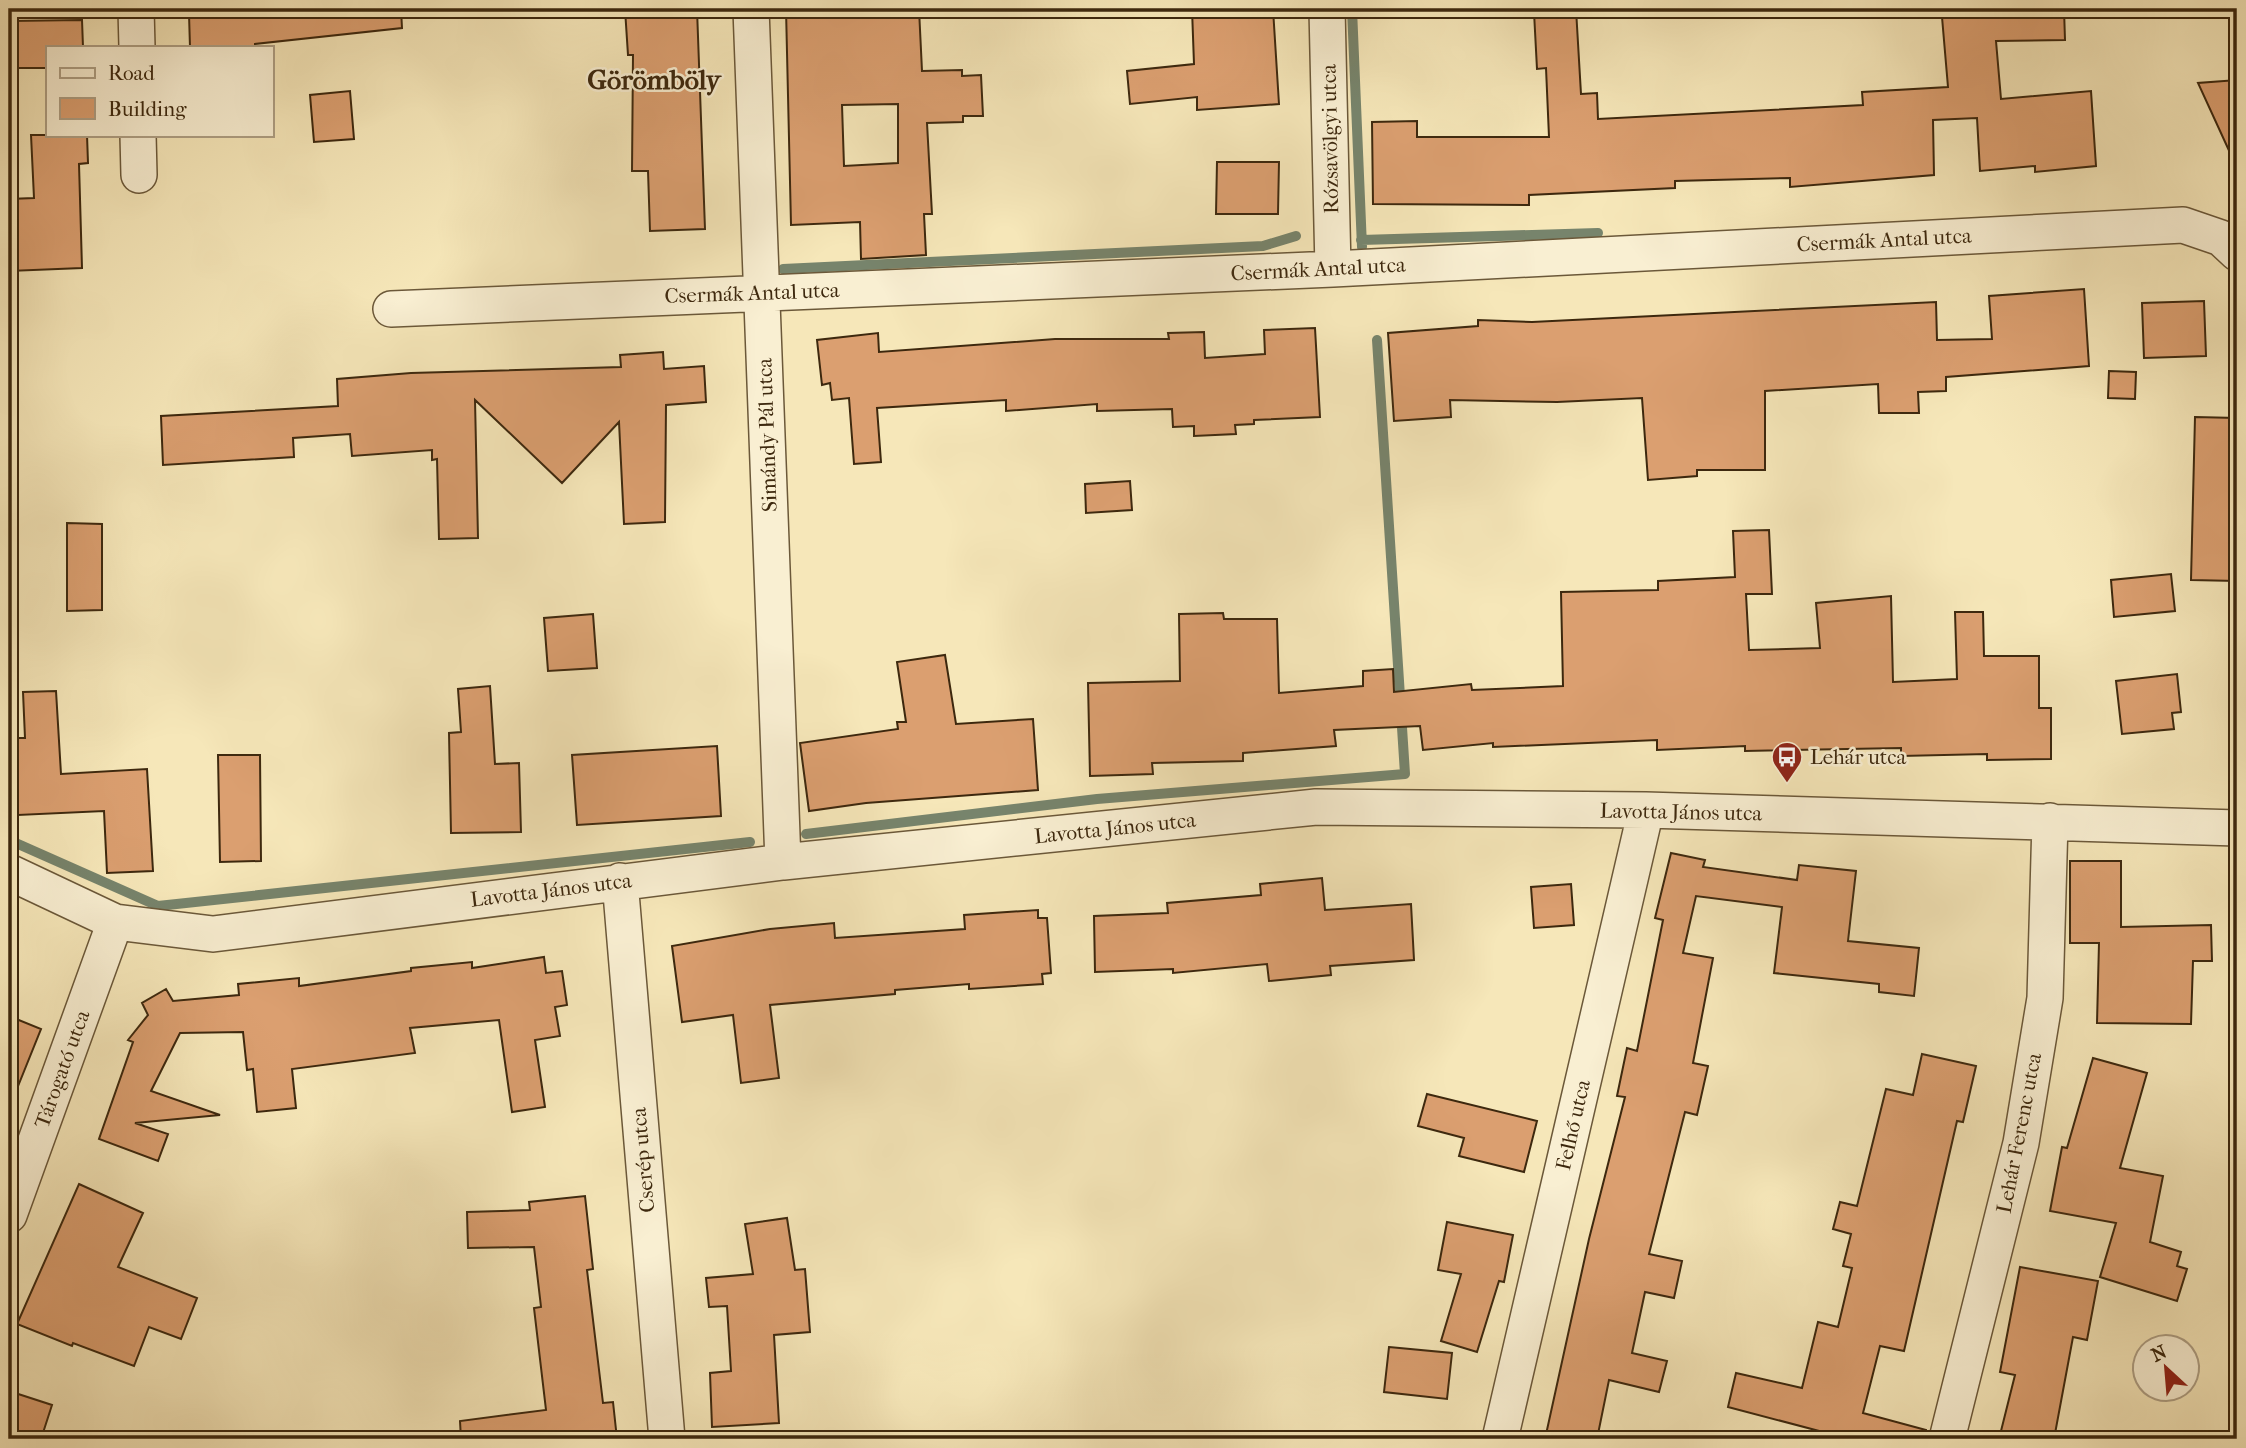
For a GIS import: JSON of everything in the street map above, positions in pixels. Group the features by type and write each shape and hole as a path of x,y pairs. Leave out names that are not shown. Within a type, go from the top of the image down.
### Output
{"street":[{"path":"136,9 137,46"},
{"name":"Simándy Pál utca","path":"751,9 783,862"},
{"name":"Rózsavölgyi utca","path":"1327,9 1333,268"},
{"path":"138,136 139,175"},
{"name":"Csermák Antal utca","path":"391,309 1333,268 2183,225 2221,238 2237,253"},
{"name":"Lavotta János utca","path":"9,872 115,922 213,934 783,862 1316,807 1646,810 2237,828"},
{"name":"Felhő utca","path":"1500,1439 1646,810"},
{"name":"Lehár Ferenc utca","path":"1947,1439 2021,1143 2045,998 2050,821"},
{"name":"Cserép utca","path":"620,881 667,1439"},
{"name":"Tárogató utca","path":"9,1215 115,922"}],"building":[{"path":"317,9 401,9 402,28 255,46 190,46 189,14 255,14"},
{"path":"625,9 697,9 705,229 650,231 648,171 632,171 633,55 628,55"},
{"path":"786,9 859,9 859,12 919,9 922,71 962,70 962,76 981,75 983,116 963,116 963,122 927,123 932,214 924,214 926,255 861,259 860,222 791,225","holes":["898,104 898,163 844,166 842,105"]},
{"path":"1192,9 1273,9 1279,104 1197,110 1197,97 1130,104 1127,71 1194,64"},
{"path":"1576,9 1581,94 1597,93 1598,119 1863,105 1862,92 1948,87 1942,17 2064,9 2065,40 1996,41 2001,99 2091,91 2096,166 2035,172 2035,166 1980,171 1977,118 1933,120 1934,175 1790,187 1790,178 1675,181 1675,188 1529,195 1529,205 1373,204 1372,122 1417,121 1417,137 1549,137 1546,68 1537,69 1534,12"},
{"path":"82,20 83,46 46,46 46,68 14,68 14,47 9,47 9,21"},
{"path":"2237,80 2237,168 2198,83"},
{"path":"350,91 354,139 314,142 310,95"},
{"path":"31,135 87,136 88,163 79,164 82,268 9,271 9,199 34,198"},
{"path":"1217,162 1279,162 1278,214 1216,214"},
{"path":"2084,289 2089,366 1946,377 1946,391 1918,392 1919,413 1879,413 1878,384 1765,391 1765,470 1697,470 1697,476 1648,480 1642,398 1557,402 1450,400 1451,417 1394,421 1388,333 1478,326 1478,320 1532,322 1936,302 1937,340 1992,339 1989,296"},
{"path":"2204,301 2206,356 2144,358 2142,303"},
{"path":"1315,328 1320,417 1254,420 1254,424 1235,425 1236,434 1194,436 1194,426 1173,427 1172,409 1097,411 1097,404 1006,411 1006,400 877,408 881,462 854,464 849,398 832,400 830,383 822,385 817,340 878,333 879,352 1055,339 1169,339 1168,333 1204,332 1205,358 1265,354 1264,330"},
{"path":"663,352 664,369 704,366 706,402 666,405 665,522 624,524 619,422 562,483 475,400 478,538 439,539 437,459 432,460 432,450 352,456 350,434 293,438 294,457 163,465 161,416 338,406 337,379 411,373 621,367 620,355"},
{"path":"2109,371 2136,372 2135,399 2108,398"},
{"path":"2195,417 2237,418 2237,581 2191,580"},
{"path":"1130,481 1132,510 1086,513 1085,484"},
{"path":"67,523 102,524 102,610 67,611"},
{"path":"1769,530 1772,594 1746,594 1749,650 1820,648 1816,603 1891,596 1893,682 1957,679 1955,612 1983,612 1984,656 2039,656 2039,708 2051,708 2051,759 1987,760 1987,754 1901,756 1901,748 1745,751 1745,746 1657,750 1657,740 1493,747 1493,743 1423,750 1420,726 1334,730 1336,746 1243,753 1243,761 1152,763 1153,774 1090,776 1088,683 1180,681 1179,614 1223,613 1224,619 1277,619 1279,693 1363,686 1363,671 1393,669 1394,692 1471,684 1472,690 1563,686 1561,592 1658,590 1658,581 1735,577 1733,531"},
{"path":"2171,574 2175,611 2114,617 2111,580"},
{"path":"593,614 597,668 548,671 544,618"},
{"path":"945,655 956,724 1033,719 1038,790 866,803 809,811 800,743 898,729 897,722 906,722 897,662"},
{"path":"2177,674 2181,712 2172,713 2174,729 2122,734 2116,681"},
{"path":"490,686 495,764 519,763 521,832 451,833 449,733 461,732 458,689"},
{"path":"56,691 61,774 147,769 153,871 107,873 104,811 18,815 14,738 25,738 23,692"},
{"path":"717,746 721,816 577,825 572,755"},
{"path":"218,755 260,755 261,861 220,862"},
{"path":"1671,853 1705,860 1703,867 1797,880 1799,865 1856,871 1848,941 1919,948 1914,996 1879,992 1879,984 1774,973 1782,907 1696,896 1683,953 1713,958 1693,1063 1708,1066 1697,1115 1685,1112 1649,1254 1682,1261 1674,1298 1645,1292 1632,1353 1667,1361 1659,1392 1609,1380 1597,1439 1545,1439 1589,1239 1625,1097 1617,1096 1627,1048 1637,1051 1663,920 1655,918"},
{"path":"2070,861 2121,861 2121,927 2211,925 2212,961 2193,961 2191,1024 2097,1023 2099,943 2070,943"},
{"path":"1322,878 1325,910 1411,904 1414,960 1330,966 1331,975 1269,981 1267,964 1173,973 1173,969 1095,972 1094,916 1168,913 1167,903 1261,895 1260,884"},
{"path":"1571,884 1574,925 1534,928 1531,887"},
{"path":"1038,910 1038,918 1047,918 1051,973 1042,974 1043,984 969,989 969,984 895,990 895,994 770,1005 779,1078 741,1083 733,1015 682,1022 672,946 770,929 834,923 835,938 965,929 964,915"},
{"path":"544,957 546,973 562,971 567,1005 555,1007 560,1036 535,1040 545,1107 512,1112 499,1020 410,1028 415,1053 292,1069 296,1108 257,1112 253,1069 247,1070 243,1032 180,1033 151,1091 220,1115 135,1123 168,1134 158,1161 99,1139 133,1042 128,1040 148,1015 142,1003 166,989 173,1001 239,995 238,984 299,978 299,986 411,971 411,968 472,962 472,968"},
{"path":"9,1016 41,1029 10,1106 9,1105"},
{"path":"1922,1054 1976,1066 1963,1122 1957,1121 1904,1351 1880,1346 1863,1413 1926,1430 1925,1439 1821,1439 1823,1432 1728,1407 1736,1373 1802,1388 1818,1322 1838,1327 1852,1268 1843,1266 1851,1234 1833,1229 1840,1202 1857,1206 1886,1089 1913,1095"},
{"path":"2093,1058 2147,1073 2120,1168 2163,1176 2150,1242 2181,1252 2177,1266 2187,1269 2177,1301 2100,1277 2116,1223 2050,1211 2062,1147 2067,1148"},
{"path":"1427,1094 1537,1121 1524,1172 1459,1156 1464,1138 1418,1126"},
{"path":"79,1184 143,1213 118,1267 197,1298 181,1339 149,1327 134,1366 73,1343 72,1346 17,1324"},
{"path":"585,1196 593,1269 587,1270 603,1403 613,1402 617,1439 461,1439 460,1421 546,1410 534,1308 541,1307 534,1247 468,1248 467,1212 530,1210 529,1202"},
{"path":"787,1218 795,1270 805,1269 810,1332 774,1335 779,1423 712,1427 710,1373 731,1371 727,1306 709,1307 706,1278 753,1274 745,1224"},
{"path":"1447,1222 1513,1235 1504,1282 1499,1281 1477,1352 1441,1341 1461,1274 1438,1270"},
{"path":"2020,1267 2098,1281 2087,1340 2073,1337 2054,1439 1999,1439 2015,1375 2000,1372"},
{"path":"1389,1347 1452,1353 1447,1399 1384,1392"},
{"path":"9,1391 52,1405 41,1439 9,1439"}],"waterway":[{"path":"1352,9 1362,247"},
{"path":"1361,240 1598,233"},
{"path":"783,269 1263,246 1296,236"},
{"path":"806,834 1097,799 1405,774 1377,340"},
{"path":"9,840 158,906 750,842"}],"place":[{"name":"Lehár utca","path":"1787,784"}],"district":[{"name":"Görömböly","path":"654,79"}]}
